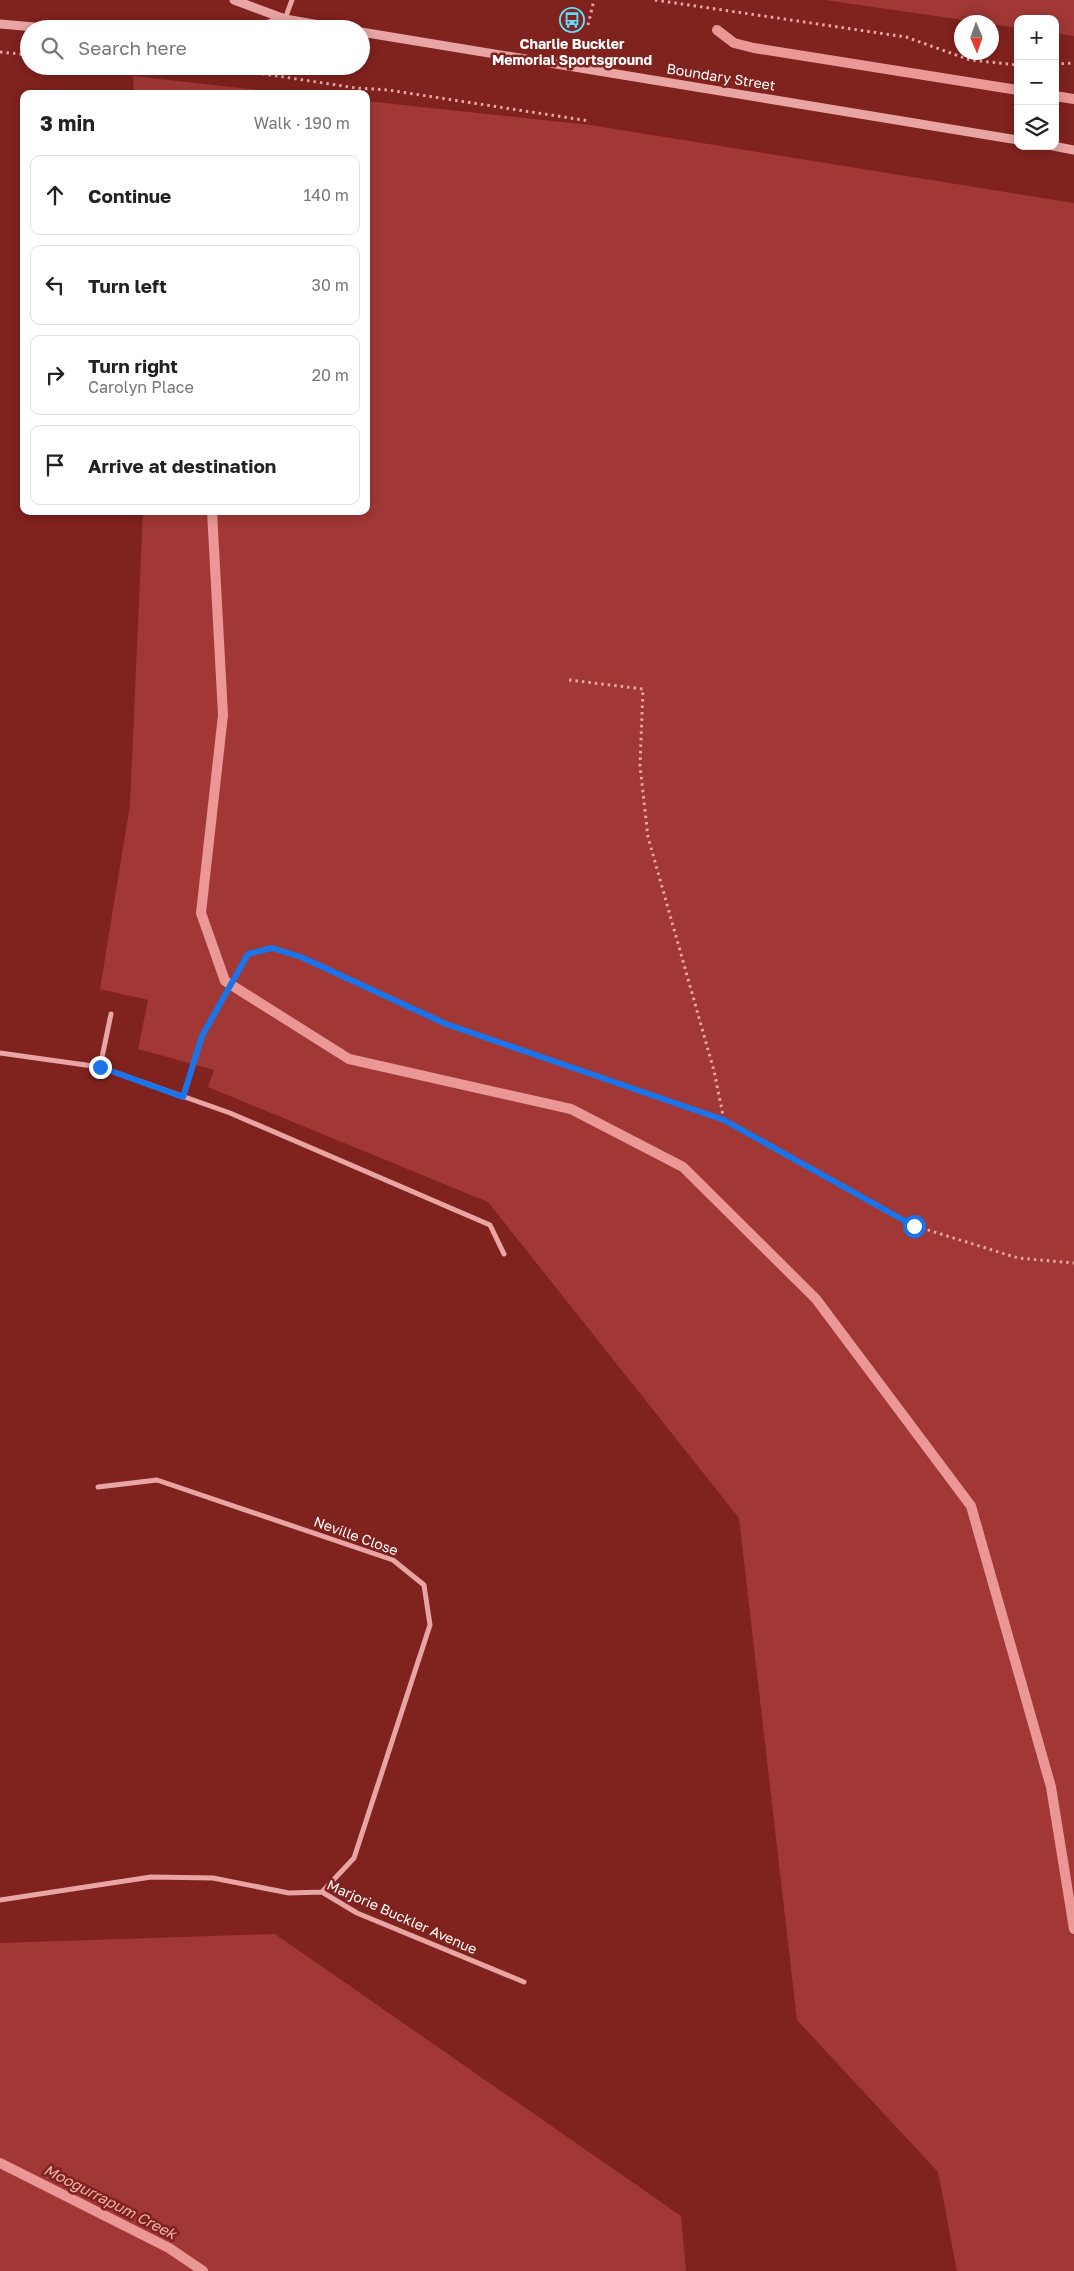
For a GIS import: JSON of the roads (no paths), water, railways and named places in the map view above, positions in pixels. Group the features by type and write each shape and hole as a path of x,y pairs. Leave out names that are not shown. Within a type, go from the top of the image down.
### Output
{"street":[{"path":"234,0 291,20"},
{"path":"285,19 292,0"},
{"path":"0,24 20,26"},
{"name":"Boundary Street","path":"370,33 1014,139"},
{"path":"1059,147 1074,150"},
{"path":"100,1067 110,1014"},
{"path":"0,1053 100,1067 230,1113 490,1225 504,1254"},
{"name":"Neville Close","path":"98,1487 157,1480 393,1560 424,1585 430,1625 354,1858 322,1892"},
{"name":"Marjorie Buckler Avenue","path":"0,1900 151,1877 213,1878 289,1893 322,1892 357,1913 524,1982"}],"waterway":[{"path":"717,30 734,43 754,48 1014,89"},
{"path":"1059,97 1074,99"},
{"path":"212,515 223,715 201,913 225,981 349,1059 571,1109 683,1167 816,1299 971,1506 1051,1787 1074,1929"},
{"name":"Moogurrapum Creek","path":"0,2163 169,2248 203,2271"}],"place":[{"name":"Charlie Buckler Memorial Sportsground","path":"572,20"}]}
